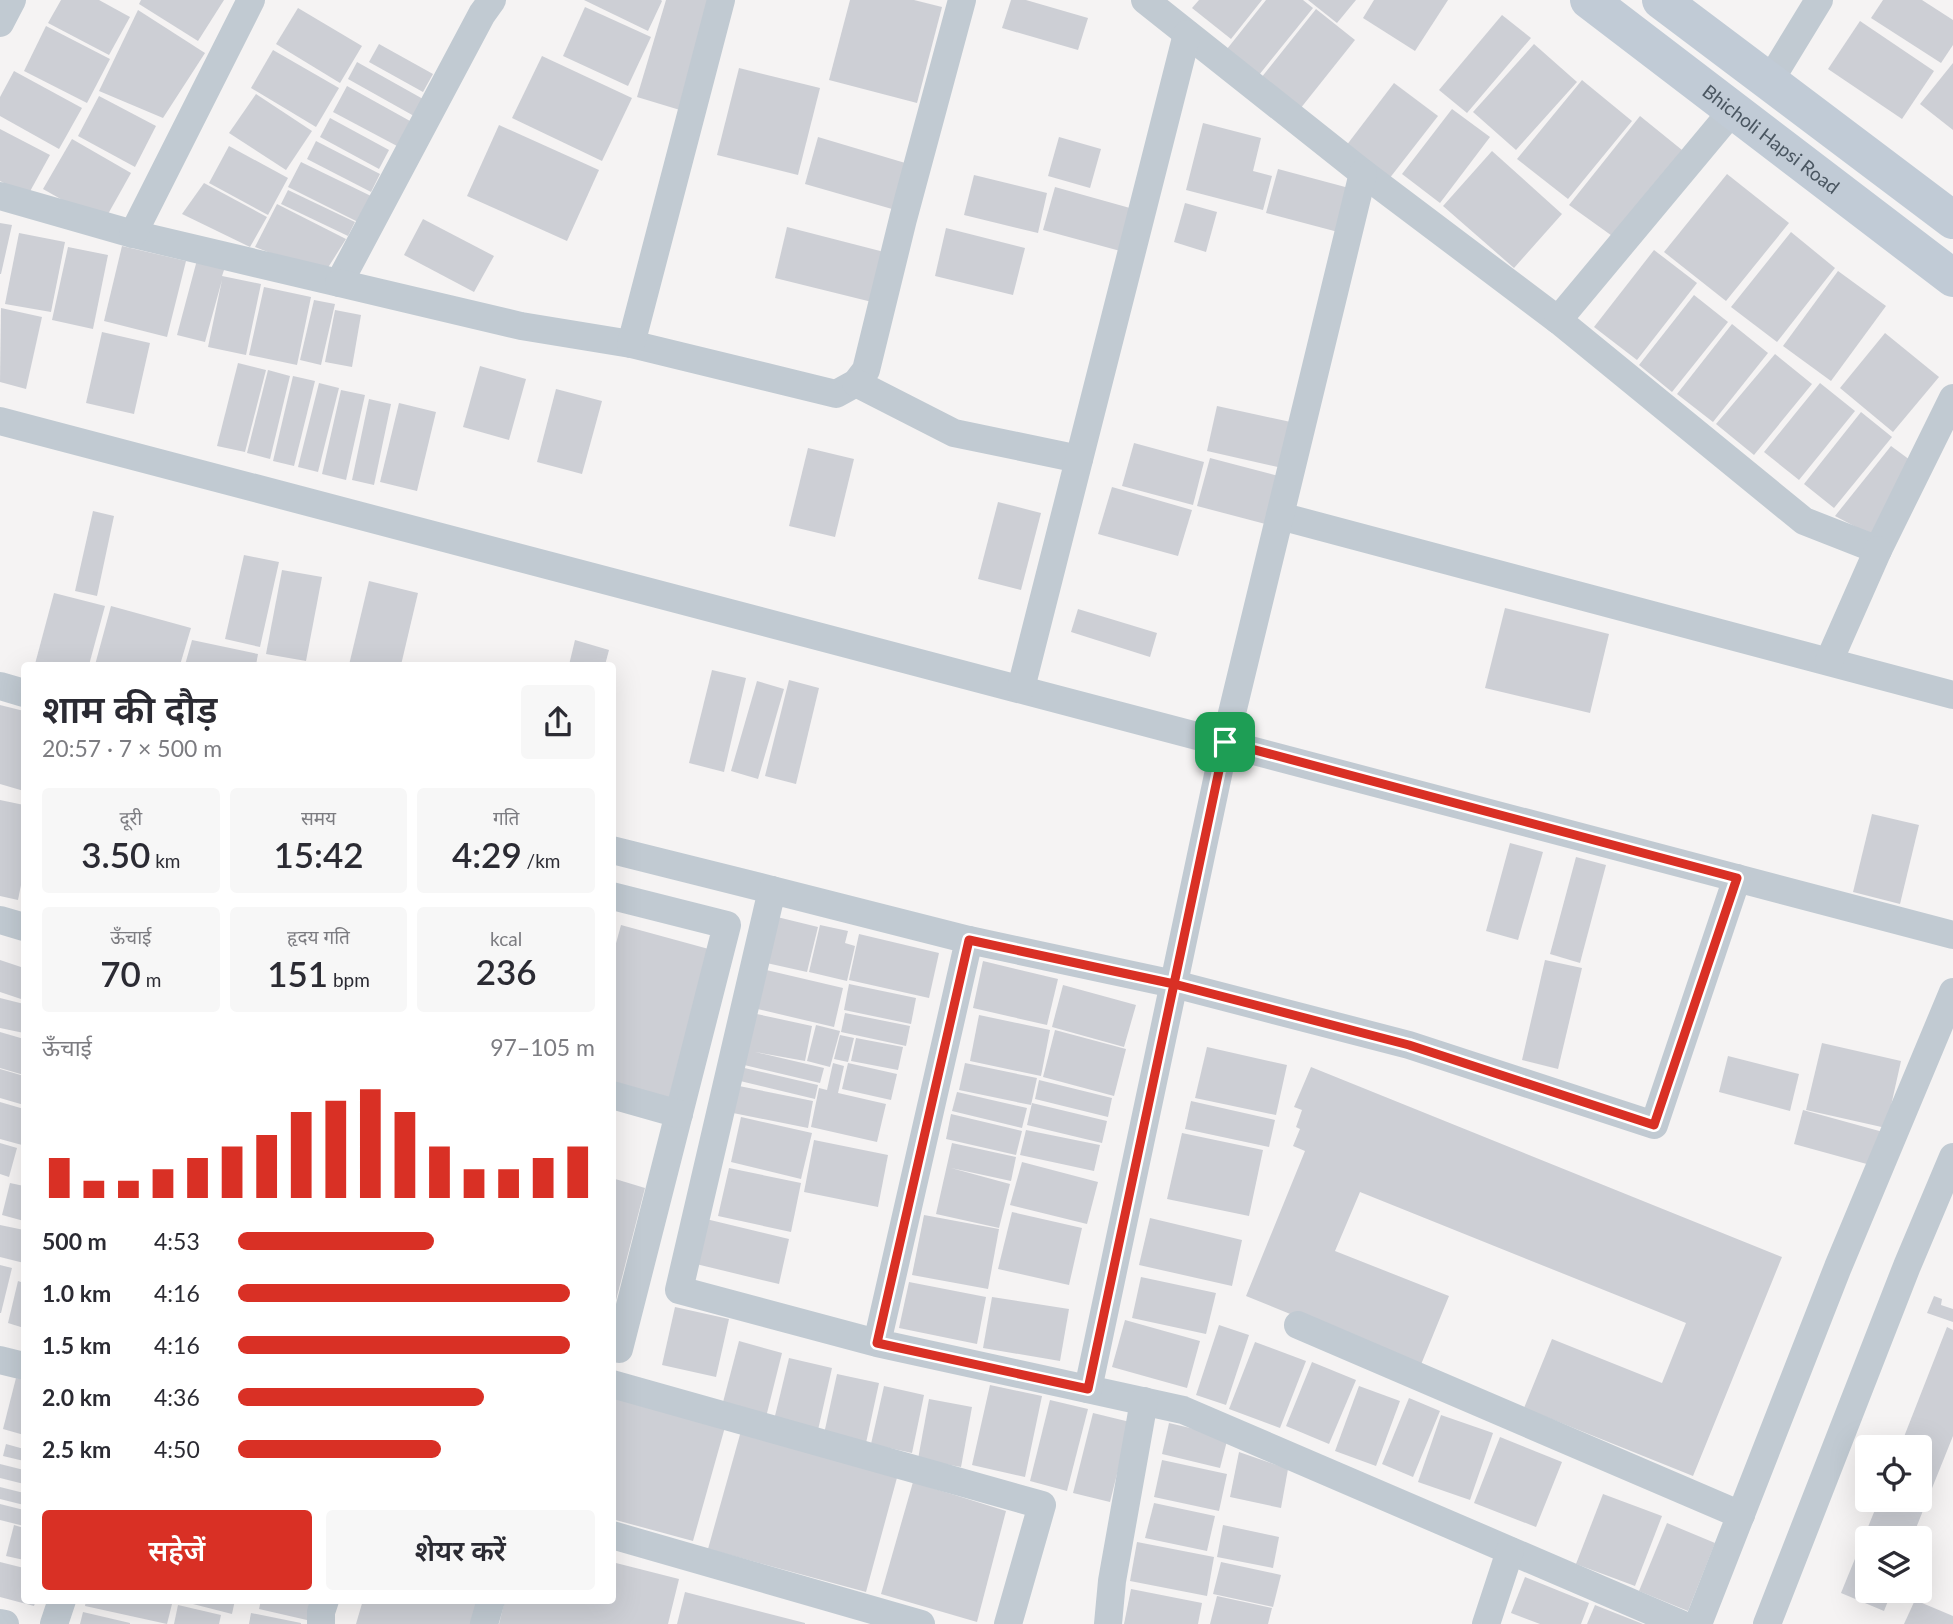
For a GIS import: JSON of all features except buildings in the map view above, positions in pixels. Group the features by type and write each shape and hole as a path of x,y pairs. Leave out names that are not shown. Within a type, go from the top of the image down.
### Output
{"street":[{"path":"0,23 12,0"},
{"path":"133,234 251,0"},
{"path":"631,344 721,0"},
{"path":"0,196 133,234 339,283 521,326 631,344 836,394 856,383 866,370 903,219 962,0"},
{"path":"1145,0 1363,173 1558,320 1804,521 1878,550"},
{"name":"Bhicholi Hapsi Road","path":"1589,0 1953,278"},
{"path":"1661,0 1953,220"},
{"path":"1769,82 1818,0"},
{"path":"339,283 480,5"},
{"path":"1021,688 1187,34"},
{"path":"1558,320 1733,110"},
{"path":"1088,1389 1225,742 1363,173"},
{"path":"856,383 954,433 1079,459"},
{"path":"1829,661 1878,550 1953,398"},
{"path":"0,421 1953,935"},
{"path":"1280,516 1953,695"},
{"path":"0,686 21,692"},
{"path":"617,851 969,940 1174,984 1409,1045 1654,1125 1737,878"},
{"path":"772,890 680,1290 877,1343 1182,1410 1681,1624"},
{"path":"616,897 727,925 619,1349 616,1349"},
{"path":"0,920 21,926"},
{"path":"877,1343 969,940"},
{"path":"1698,1624 1838,1267 1953,992"},
{"path":"616,1097 679,1114"},
{"path":"1767,1624 1907,1266 1953,1157"},
{"path":"1298,1325 1741,1515"},
{"path":"0,1360 21,1365"},
{"path":"616,1385 1042,1505 1008,1624"},
{"path":"1108,1624 1112,1581 1144,1401"},
{"path":"616,1536 921,1624"},
{"path":"1486,1624 1510,1551"},
{"path":"54,1624 61,1604"},
{"path":"321,1624 324,1604"},
{"path":"484,1624 490,1604"}],"route":[{"path":"1225,742 1174,984 969,940 877,1343 1088,1389 1174,984 1409,1045 1654,1125 1737,878 1225,742"}]}
